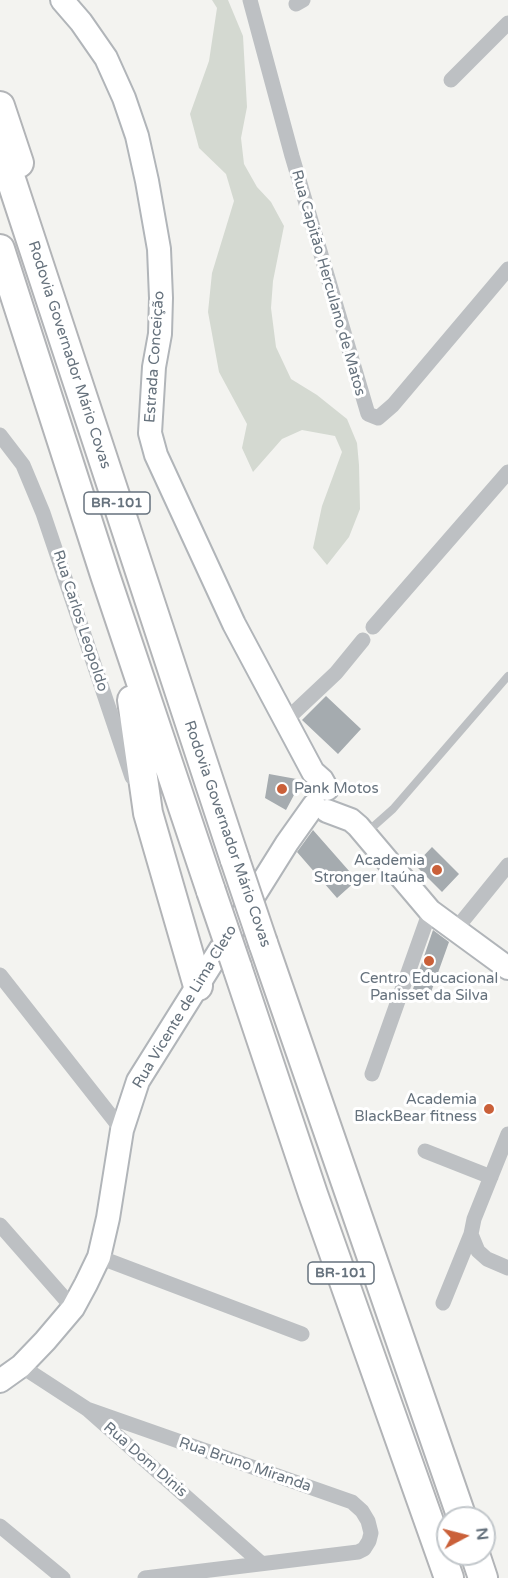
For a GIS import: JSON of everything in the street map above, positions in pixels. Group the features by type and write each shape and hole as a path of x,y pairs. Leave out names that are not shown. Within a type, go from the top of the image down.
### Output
{"highway":[{"path":"0,106 27,188 52,303"},
{"name":"Rodovia Governador Mário Covas","path":"0,146 235,860 458,1506"},
{"name":"BR-101","path":"0,249 230,956 449,1578"},
{"path":"105,575 135,712 148,813 198,986"},
{"path":"184,932 203,944 230,956"}],"main road":[{"name":"Estrada Conceição","path":"62,0 81,22 106,58 130,117 147,181 159,249 161,298 160,334 154,367 150,433 156,455 234,624 322,796"},
{"path":"322,796 358,827 430,911 508,968"},
{"name":"Rua Vicente de Lima Cleto","path":"0,1381 21,1366 73,1308 99,1257 108,1218 122,1130 138,1081 198,986 230,956 286,843 322,796"}],"street":[{"name":"Rua Capitão Herculano de Matos","path":"250,0 365,410 371,417 378,418 393,405 508,269"},
{"path":"451,80 508,23"},
{"name":"Rua Carlos Leopoldo","path":"0,435 24,465 43,513 133,779 148,813"},
{"path":"373,627 508,472"},
{"path":"285,721 336,673 363,640"},
{"path":"456,929 508,865"},
{"path":"372,1074 430,911"},
{"path":"0,975 122,1130"},
{"path":"443,1303 508,1134"},
{"path":"425,1151 491,1177"},
{"path":"0,1225 73,1308"},
{"path":"471,1234 474,1245 487,1258 508,1268"},
{"path":"99,1257 302,1334"},
{"name":"Rua Dom Dinis","path":"21,1366 87,1409 261,1563"},
{"name":"Rua Bruno Miranda","path":"87,1409 352,1502 362,1511 368,1521 371,1533 364,1549 349,1554 261,1563"},
{"path":"0,1526 61,1577"},
{"path":"146,1578 261,1563"}],"lane":[{"path":"358,827 393,809 508,676"}],"shaded area":[{"path":"212,0 228,0 243,36 247,107 241,138 244,164 257,187 271,202 284,226 273,281 271,308 276,347 291,379 317,395 347,419 357,443 360,509 349,537 327,565 313,548 322,506 342,452 335,436 302,430 282,439 253,472 242,448 247,424 219,372 208,312 212,273 234,201 226,174 199,148 190,114 209,61 217,8"}],"building":[{"path":"326,696 361,729 338,754 302,720"},
{"name":"Pank Motos","path":"269,774 302,780 286,810 265,798"},
{"path":"313,830 357,880 337,898 297,852"},
{"name":"Academia Stronger Itaúna","path":"432,847 459,874 442,892 415,865"},
{"name":"Centro Educacional Panisset da Silva","path":"433,930 449,942 430,995 413,989"}],"place":[{"name":"Pank Motos","path":"282,789"},
{"name":"Academia Stronger Itaúna","path":"437,870"},
{"name":"Centro Educacional Panisset da Silva","path":"429,961"},
{"name":"Academia BlackBear fitness","path":"489,1109"}]}
